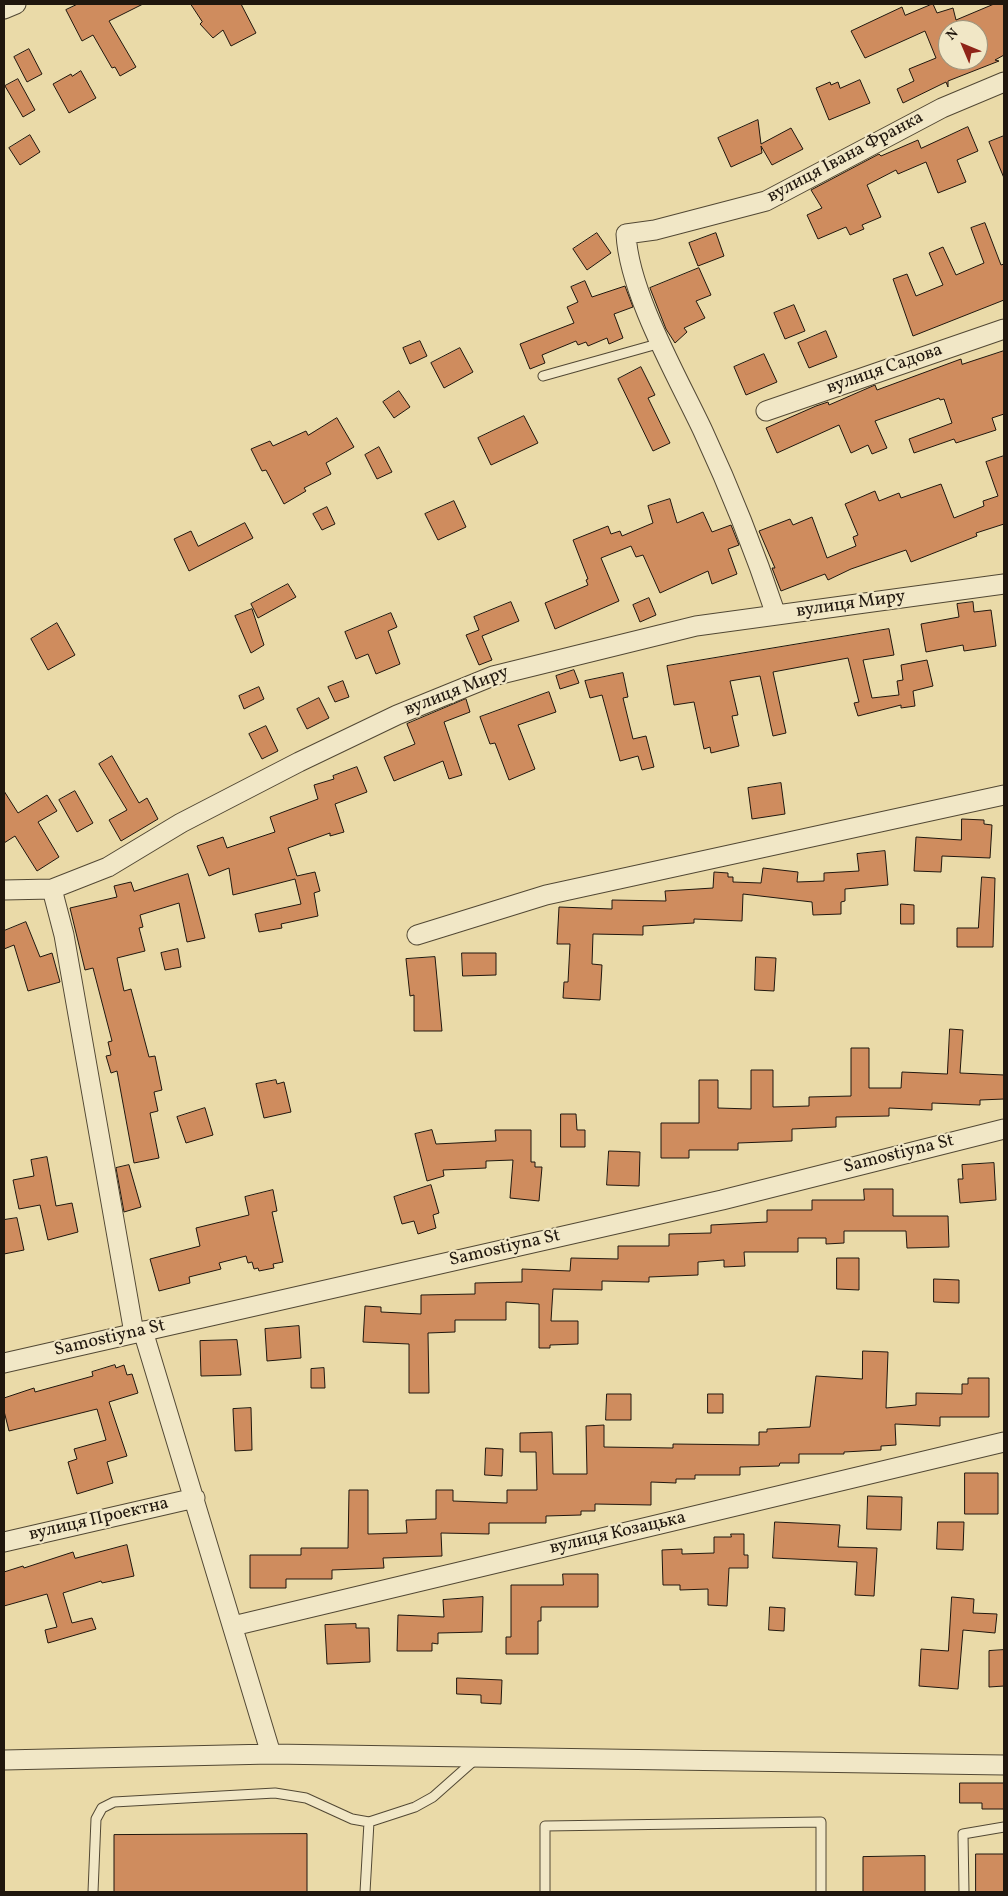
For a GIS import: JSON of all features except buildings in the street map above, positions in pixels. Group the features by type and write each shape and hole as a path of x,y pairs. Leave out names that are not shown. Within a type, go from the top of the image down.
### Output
{"street":[{"path":"4,9 16,4"},
{"name":"вулиця Івана Франка","path":"662,343 649,317 627,254 626,234 655,230 766,201 942,108 1004,82"},
{"name":"вулиця Садова","path":"766,410 1004,329"},
{"path":"662,343 749,536 776,615"},
{"name":"вулиця Миру","path":"4,890 52,889 108,867 181,823 299,762 396,715 493,676 696,626 1004,584"},
{"path":"417,935 546,895 1004,795"},
{"path":"52,889 64,935 139,1332 195,1498 272,1754"},
{"name":"Samostiyna St","path":"4,1363 722,1200 1004,1129"},
{"name":"вулиця Козацька","path":"232,1626 1004,1442"},
{"name":"вулиця Проектна","path":"4,1542 195,1498"},
{"path":"4,1760 272,1754 1004,1765"}],"lane":[{"path":"543,376 662,343"},
{"path":"93,1892 96,1820 102,1808 114,1802 275,1793 306,1798 352,1819 368,1822 408,1810 433,1796 478,1757"},
{"path":"365,1892 368,1822"},
{"path":"546,1892 545,1826 821,1822 822,1892"},
{"path":"964,1892 963,1834 1004,1827"}]}
